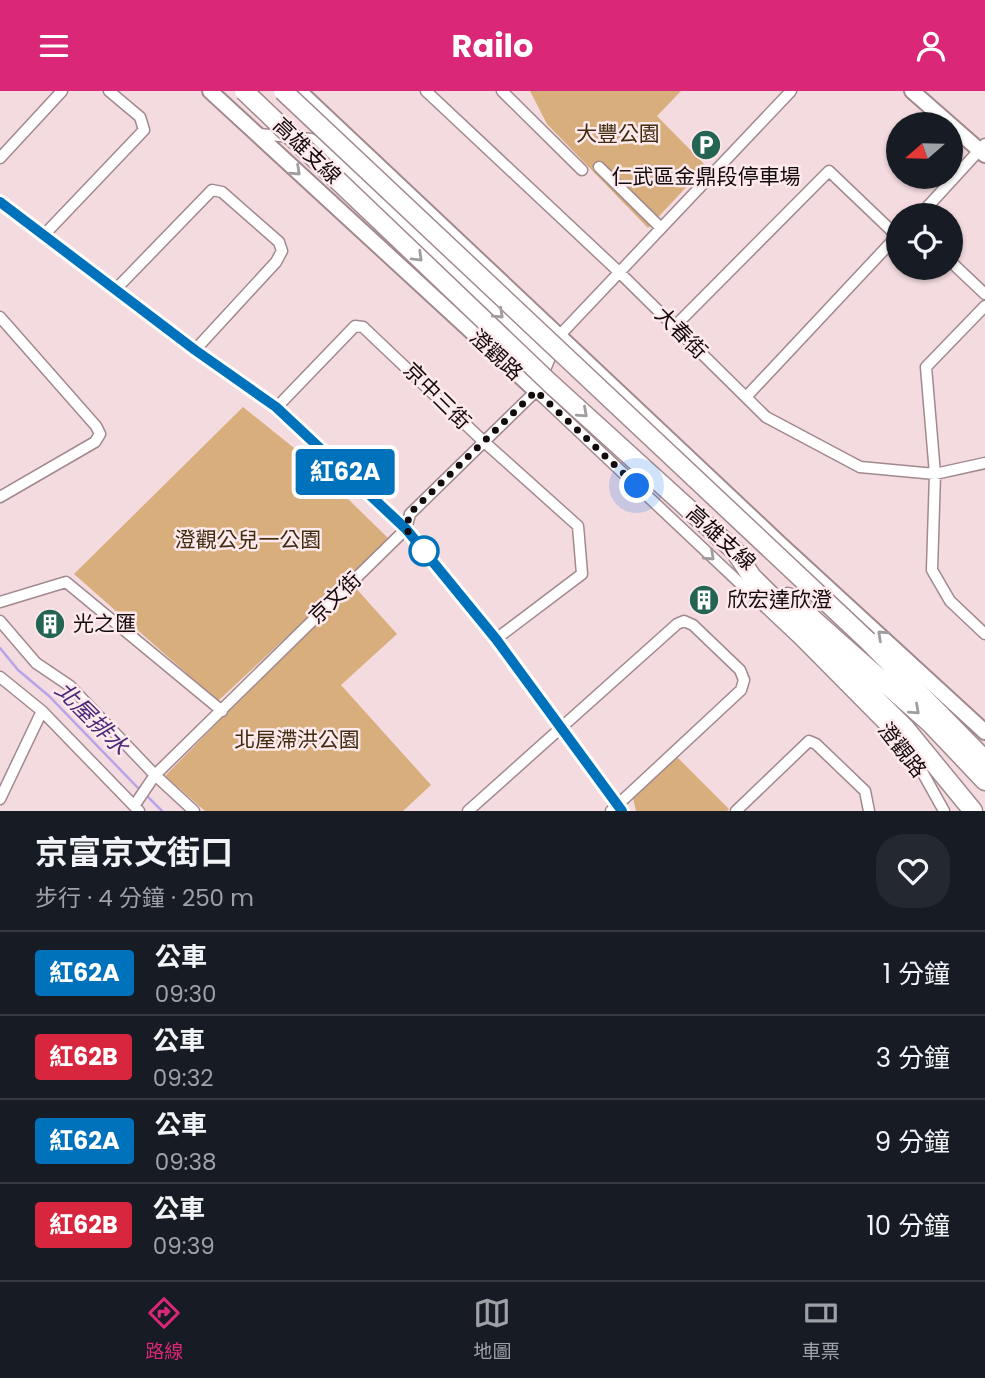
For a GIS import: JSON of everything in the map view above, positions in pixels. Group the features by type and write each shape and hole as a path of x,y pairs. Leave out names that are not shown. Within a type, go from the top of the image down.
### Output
{"highway":[{"name":"高雄支線","path":"244,91 550,383 930,724 985,782"},
{"name":"高雄支線","path":"283,91 868,642 985,759"},
{"path":"735,551 752,577 905,728 972,811"},
{"path":"868,642 985,744"},
{"path":"944,775 963,811"}],"street":[{"path":"0,157 62,91"},
{"path":"43,236 144,130 140,117 109,91"},
{"name":"澄觀路","path":"210,91 536,391 798,638 898,739 920,768 944,811"},
{"path":"299,91 985,732"},
{"name":"大春街","path":"426,91 619,272 766,417 860,467 935,474 985,463"},
{"path":"502,91 582,170"},
{"path":"536,391 559,336 791,91"},
{"path":"912,91 983,149 931,203"},
{"path":"255,132 270,137 311,139 321,145 548,361"},
{"path":"599,167 661,228"},
{"path":"675,326 829,171 886,225"},
{"path":"115,290 212,190 222,193 279,242 282,251 276,262 195,350"},
{"path":"0,202 195,350 276,407 406,529 496,639 562,729 617,809 741,689 744,680 740,670 693,625 684,621 562,729 468,811"},
{"path":"746,397 886,249"},
{"path":"963,273 985,294"},
{"path":"985,306 926,367 935,474 932,570 950,601 985,634"},
{"path":"0,317 100,434 85,449 0,497"},
{"name":"京中三街","path":"276,407 355,326 363,327 578,526 582,574 496,639"},
{"name":"京文街","path":"137,805 153,777 406,529 410,513 482,440 536,391"},
{"path":"0,602 66,582 222,711"},
{"path":"0,621 36,663 70,686 153,777 194,811"},
{"path":"0,677 42,711 137,805"},
{"path":"0,799 42,711"},
{"path":"736,811 809,741 816,744 865,791 869,811"}],"green space":[{"name":"大豐公園","path":"530,91 681,91 657,116 706,166 648,228 547,124"},
{"name":"澄觀公兒一公園","path":"243,407 304,456 390,540 218,701 74,574"},
{"name":"北屋滯洪公園","path":"353,585 397,634 341,685 431,785 403,811 205,811 165,776"},
{"path":"677,757 729,809 727,811 636,811 633,798"}],"waterway":[{"name":"北屋排水","path":"0,648 18,670 49,696 140,790"},
{"name":"北屋排水","path":"145,794 162,811"}],"bus line":[{"name":"紅62A","path":"0,202 195,350 276,407 406,529 496,639 622,811"}],"place":[{"name":"仁武區金鼎段停車場","path":"706,145"},
{"name":"欣宏達欣澄","path":"704,600"},
{"name":"光之匯","path":"50,624"}],"route":[{"path":"424,551 406,529 410,513 482,440 536,391 637,486"}]}
